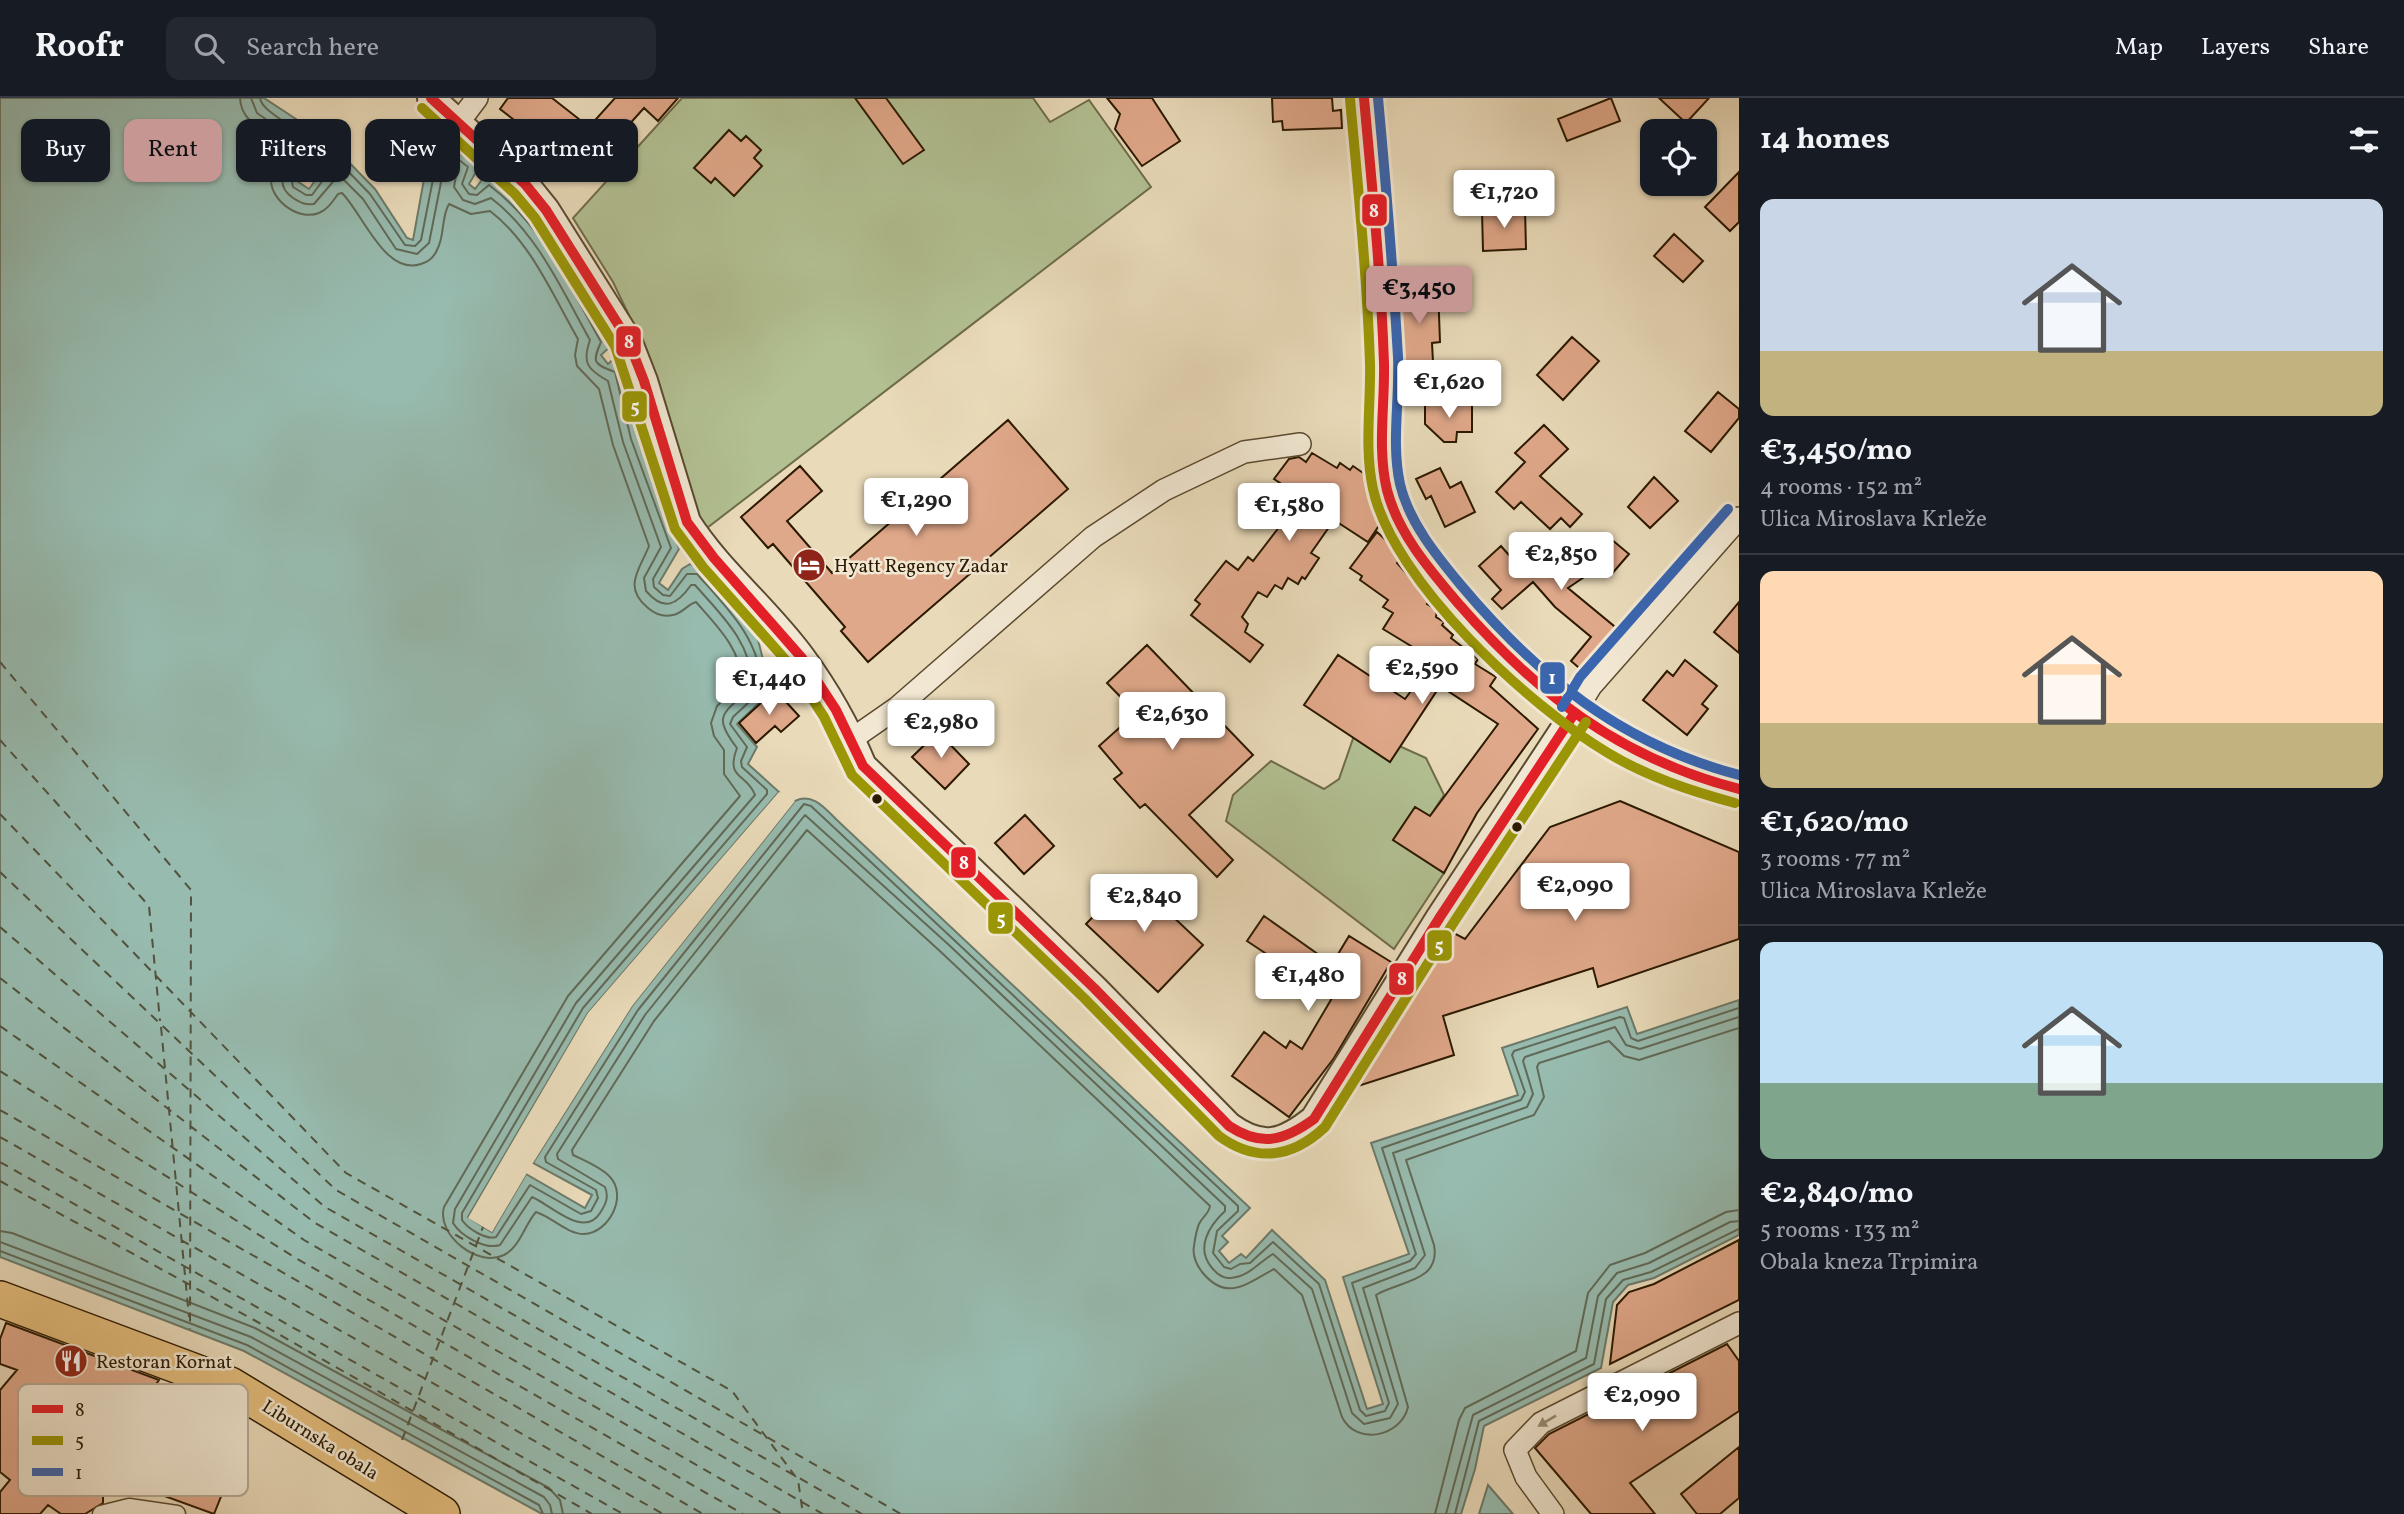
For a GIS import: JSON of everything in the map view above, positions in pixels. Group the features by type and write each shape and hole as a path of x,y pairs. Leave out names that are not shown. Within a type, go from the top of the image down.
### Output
{"main road":[{"name":"Liburnska obala","path":"0,1298 227,1384"},
{"name":"Liburnska obala","path":"248,1396 442,1514"}],"street":[{"path":"431,98 456,119"},
{"path":"460,121 477,98"},
{"path":"1364,98 1384,362 1384,461 1391,505 1429,568 1487,638 1574,714 1643,758 1698,780 1739,789"},
{"path":"460,123 525,184 546,210 631,346 687,522 703,548 801,657 835,708 863,766 1094,988 1229,1126 1245,1138 1275,1142 1291,1136 1314,1119 1440,917 1591,686 1739,519"},
{"path":"852,739 898,707 1093,537 1164,490 1244,452 1300,444"},
{"path":"1553,1514 1525,1477 1515,1450 1541,1423 1738,1327"},
{"path":"101,1514 115,1509 145,1507 177,1514"}],"green space":[{"path":"682,98 1033,98 1050,122 1089,100 1151,187 703,531 640,338 613,282 573,218 606,182 638,182 638,146"},
{"path":"1357,727 1426,758 1444,795 1430,816 1415,807 1393,840 1444,873 1394,949 1226,821 1233,795 1271,761 1324,789 1339,779"}],"water":[{"path":"0,98 264,98 296,119 236,119 236,182 298,182 309,189 314,182 351,182 351,164 365,182 375,189 407,238 413,240 423,182 460,182 460,154 474,163 474,176 469,184 475,189 480,182 497,182 526,207 550,238 612,345 601,355 608,364 618,355 638,437 679,549 659,583 668,590 682,569 690,564 701,568 756,632 771,691 737,724 757,747 748,764 779,792 588,1013 468,1217 492,1232 526,1174 585,1208 592,1195 533,1163 632,1006 795,801 802,799 814,801 824,808 1250,1208 1222,1236 1228,1242 1219,1251 1229,1263 1241,1254 1246,1258 1272,1230 1325,1280 1367,1409 1383,1404 1343,1277 1409,1254 1371,1143 1518,1095 1502,1048 1627,1007 1637,1034 1739,1000 1739,1235 1654,1278 1628,1285 1613,1302 1601,1368 1484,1426 1475,1469 1461,1514 542,1514 244,1351 0,1257"},
{"path":"1488,1485 1513,1514 1479,1514"}],"pier":[{"path":"779,792 782,794 591,1015 473,1217 491,1227 523,1172 528,1171 492,1232 468,1218 588,1013"},
{"path":"792,799 795,801 632,1006 531,1166 530,1161 630,1004"}],"building":[{"path":"508,98 552,98 579,119 513,119 500,109"},
{"path":"615,98 678,98 658,121 644,108 634,119 596,119"},
{"path":"855,98 886,98 924,150 903,164"},
{"path":"1107,98 1152,98 1180,141 1142,166 1115,129 1120,114"},
{"path":"1272,98 1332,98 1333,111 1341,110 1342,128 1283,130 1282,121 1273,122"},
{"path":"1611,98 1620,121 1567,141 1558,119"},
{"path":"1659,98 1709,98 1690,119 1682,119"},
{"path":"729,130 741,141 746,136 761,150 754,158 762,166 734,196 715,178 711,183 694,168"},
{"path":"1739,172 1739,222 1730,231 1705,207"},
{"path":"1525,209 1526,249 1483,251 1482,211"},
{"path":"1674,234 1703,261 1683,282 1654,256"},
{"path":"1413,287 1438,287 1440,342 1432,343 1433,362 1400,363 1397,303 1413,302"},
{"path":"1572,337 1599,361 1563,400 1537,375"},
{"path":"1718,392 1739,409 1739,418 1711,452 1685,431"},
{"path":"1425,404 1472,405 1472,432 1457,432 1456,442 1444,442 1425,424"},
{"path":"1008,420 1068,489 868,662 841,631 845,627 773,544 768,548 741,517 800,466 822,491 787,521 832,573"},
{"path":"1544,425 1568,449 1540,476 1582,514 1570,527 1561,518 1550,529 1521,502 1514,509 1496,492 1525,462 1515,453"},
{"path":"1312,453 1337,468 1340,463 1350,470 1353,466 1369,477 1382,521 1368,542 1334,520 1311,553 1319,558 1305,579 1302,577 1298,584 1288,578 1282,589 1275,585 1267,597 1258,592 1242,617 1248,624 1245,632 1263,645 1250,662 1191,615 1200,604 1195,600 1226,561 1238,570 1248,557 1253,561 1280,526 1270,518 1276,510 1270,506 1279,495 1274,491 1280,483 1274,479 1289,459 1299,457 1306,462"},
{"path":"1440,468 1450,488 1461,482 1475,512 1445,527 1431,496 1426,499 1416,479"},
{"path":"1654,477 1678,501 1650,528 1628,507"},
{"path":"1377,532 1400,553 1402,557 1397,563 1430,600 1427,604 1437,610 1436,617 1444,622 1442,625 1453,635 1451,638 1478,659 1475,664 1496,677 1490,686 1538,729 1477,813 1444,873 1393,840 1415,807 1430,816 1498,724 1440,686 1390,762 1304,705 1338,655 1405,699 1434,660 1383,629 1393,613 1383,607 1388,600 1360,580 1362,576 1350,568"},
{"path":"1605,534 1629,554 1610,576 1599,567 1568,588 1620,631 1585,673 1571,661 1591,637 1555,607 1533,582 1502,609 1492,599 1501,590 1479,566 1501,546 1522,570 1537,556 1564,583"},
{"path":"1739,602 1739,653 1714,632"},
{"path":"1147,645 1253,755 1189,815 1233,860 1217,877 1145,804 1140,808 1114,779 1122,773 1099,746 1136,713 1107,683"},
{"path":"1685,660 1717,686 1702,704 1708,709 1687,735 1643,700 1667,671 1673,676"},
{"path":"775,690 799,716 781,732 775,726 756,743 739,723"},
{"path":"938,732 969,764 945,789 912,757"},
{"path":"1620,801 1739,852 1739,939 1598,987 1593,968 1443,1016 1454,1055 1352,1088 1450,931 1465,939 1550,827"},
{"path":"1025,815 1054,846 1024,874 995,843"},
{"path":"1131,877 1203,945 1158,992 1086,924"},
{"path":"1264,916 1332,964 1349,936 1391,962 1334,1058 1289,1117 1232,1076 1264,1032 1286,1048 1290,1041 1302,1049 1332,998 1298,977 1288,991 1261,972 1271,957 1247,941"},
{"path":"1739,1240 1739,1300 1610,1364 1617,1305 1629,1292 1654,1284"},
{"path":"6,1323 159,1380 156,1384 18,1384 18,1496 103,1496 103,1503 85,1514 61,1514 48,1505 40,1514 0,1514 0,1492 10,1480 0,1472 0,1390 17,1370 0,1364 0,1339"},
{"path":"1727,1344 1739,1361 1739,1411 1630,1483 1655,1514 1591,1514 1535,1448 1549,1434"},
{"path":"1739,1447 1739,1498 1720,1514 1697,1514 1681,1494"},
{"path":"164,1496 221,1496 214,1514"}],"ferry route":[{"path":"0,662 191,890 190,1329"},
{"path":"0,740 149,906 160,1021"},
{"path":"0,814 346,1173 732,1391 798,1480 803,1514"},
{"path":"0,872 336,1190 901,1514"},
{"path":"0,927 325,1207 862,1514"},
{"path":"0,978 315,1223 823,1514"},
{"path":"0,1026 304,1240 782,1514"},
{"path":"161,1027 189,1317"},
{"path":"0,1071 294,1257 743,1514"},
{"path":"0,1110 703,1514"},
{"path":"0,1137 663,1514"},
{"path":"0,1162 623,1514"},
{"path":"0,1181 254,1320 592,1514"},
{"path":"402,1440 483,1227"}],"transit line":[{"name":"8","path":"431,98 525,184 546,210 628,340 644,381 687,522 714,558 802,658 836,710 863,766 1094,988 1229,1126 1241,1133 1272,1139 1293,1132 1314,1119 1440,917 1574,714"},
{"name":"8","path":"1364,98 1383,330 1382,459 1392,506 1407,536 1425,563 1487,635 1550,693 1583,718 1656,760 1739,789"},
{"name":"1","path":"1378,98 1398,357 1397,468 1410,512 1424,537 1460,584 1519,648 1551,677 1619,725 1656,745 1696,762 1739,775"},
{"name":"5","path":"1350,99 1369,330 1370,474 1386,525 1407,562 1435,601 1468,638 1541,705 1576,732 1623,762 1702,794 1735,803"},
{"name":"5","path":"422,108 515,194 535,218 615,346 675,529 703,567 791,666 824,717 852,775 1084,998 1219,1136 1233,1145 1260,1153 1287,1151 1325,1127 1452,925 1586,722"},
{"name":"1","path":"1562,707 1580,677 1728,509"}],"place":[{"name":"Hyatt Regency Zadar","path":"809,565"},
{"name":"Restoran Kornat","path":"71,1361"}]}
